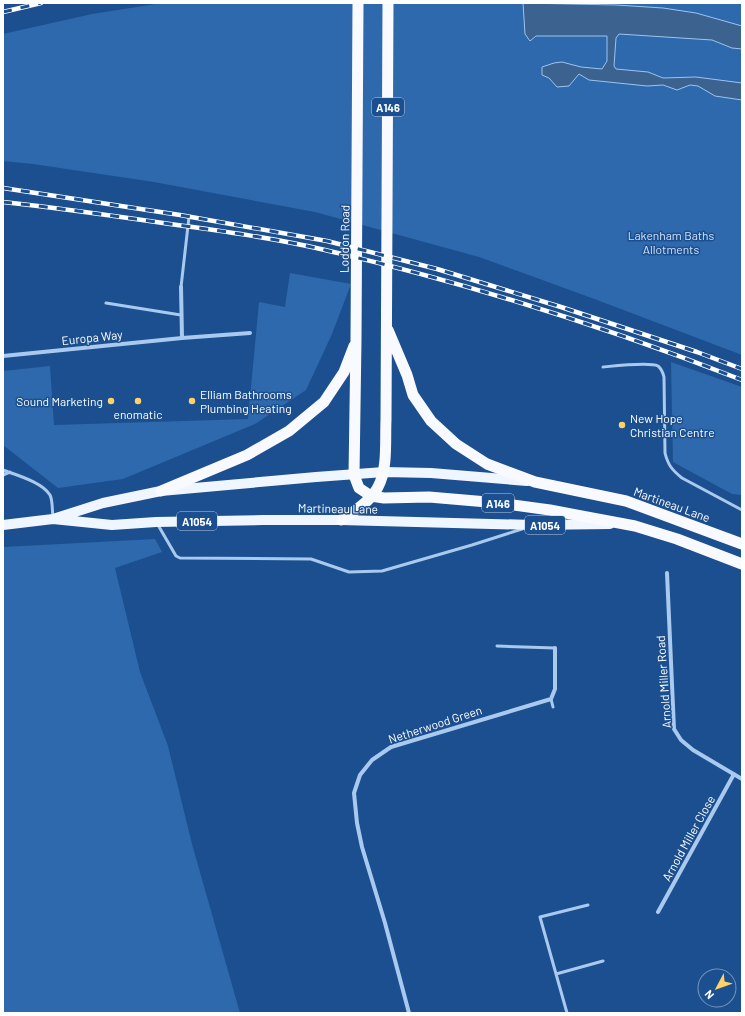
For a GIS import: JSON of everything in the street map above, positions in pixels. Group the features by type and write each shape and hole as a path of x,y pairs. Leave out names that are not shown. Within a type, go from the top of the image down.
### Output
{"highway":[{"name":"Loddon Road","path":"354,475 358,166 358,3"},
{"name":"A146","path":"341,520 358,509 371,496 378,488 384,472 386,420 388,3"},
{"name":"A146","path":"386,326 407,375 413,395 430,421 456,444 487,464 535,482"},
{"name":"A146","path":"161,491 247,455 289,431 324,402 344,372 356,340"},
{"name":"Martineau Lane","path":"354,475 359,488 371,496 384,498 429,497 499,503 550,510 623,524 677,539 742,564"},
{"name":"Martineau Lane","path":"535,482 626,501 741,543"}],"main road":[{"name":"Martineau Lane","path":"3,525 53,519 103,503 161,491 384,472 431,473 535,482"},
{"name":"Martineau Lane","path":"53,519 112,525 156,522 341,520 533,525 623,524"}],"street":[{"path":"181,287 182,338"},
{"name":"Europa Way","path":"3,356 182,338 250,333"},
{"name":"Arnold Miller Road","path":"667,573 674,729 681,740 694,750 742,778"},
{"path":"551,699 555,689 555,648"},
{"name":"Netherwood Green","path":"409,1013 385,923 362,847 357,823 354,793 360,775 372,760 391,747 551,699"},
{"name":"Arnold Miller Close","path":"658,912 734,774"}],"lane":[{"path":"181,287 189,217"},
{"path":"106,303 182,315"},
{"path":"603,367 649,364 658,366 662,370 664,377 665,453 668,464 673,471 682,478 742,510"},
{"path":"3,472 10,472 31,481 45,490 50,496 53,519"},
{"path":"156,522 176,556 180,558 311,560 349,572 382,570 472,545 533,525"},
{"path":"497,646 555,648"},
{"path":"551,699 553,707"},
{"path":"567,1013 540,917 588,905"},
{"path":"556,974 603,961"}],"green space":[{"name":"Lakenham Baths Allotments","path":"162,3 742,3 742,355 479,257 315,212 154,182 3,161 3,34 92,14"},
{"path":"290,273 351,284 332,334 306,390 255,424 123,479 58,488 3,445 3,371 50,366 54,425 248,419 259,302 285,307"},
{"path":"671,362 742,387 742,495 732,494 673,462"},
{"path":"155,539 162,552 115,568 140,672 168,746 192,844 240,1013 3,1013 3,547"}],"shaded area":[{"path":"523,3 616,5 663,8 696,13 742,26 742,49 732,48 712,40 619,34 616,38 614,66 616,69 648,72 663,78 696,77 742,83 742,100 715,96 698,86 690,85 677,90 663,85 647,86 589,80 579,74 569,86 557,87 549,78 542,75 542,67 562,62 581,67 602,69 607,61 607,36 536,36 530,41 525,34"}],"railway":[{"path":"3,12 41,3"},
{"path":"3,188 180,215 327,241 437,269 561,307 697,352 742,369"},
{"path":"3,202 228,232 325,250 431,277 588,324 742,380"}],"place":[{"name":"Sound Marketing","path":"111,401"},
{"name":"enomatic","path":"138,401"},
{"name":"Elliam Bathrooms Plumbing Heating","path":"192,401"},
{"name":"New Hope Christian Centre","path":"622,425"}]}
